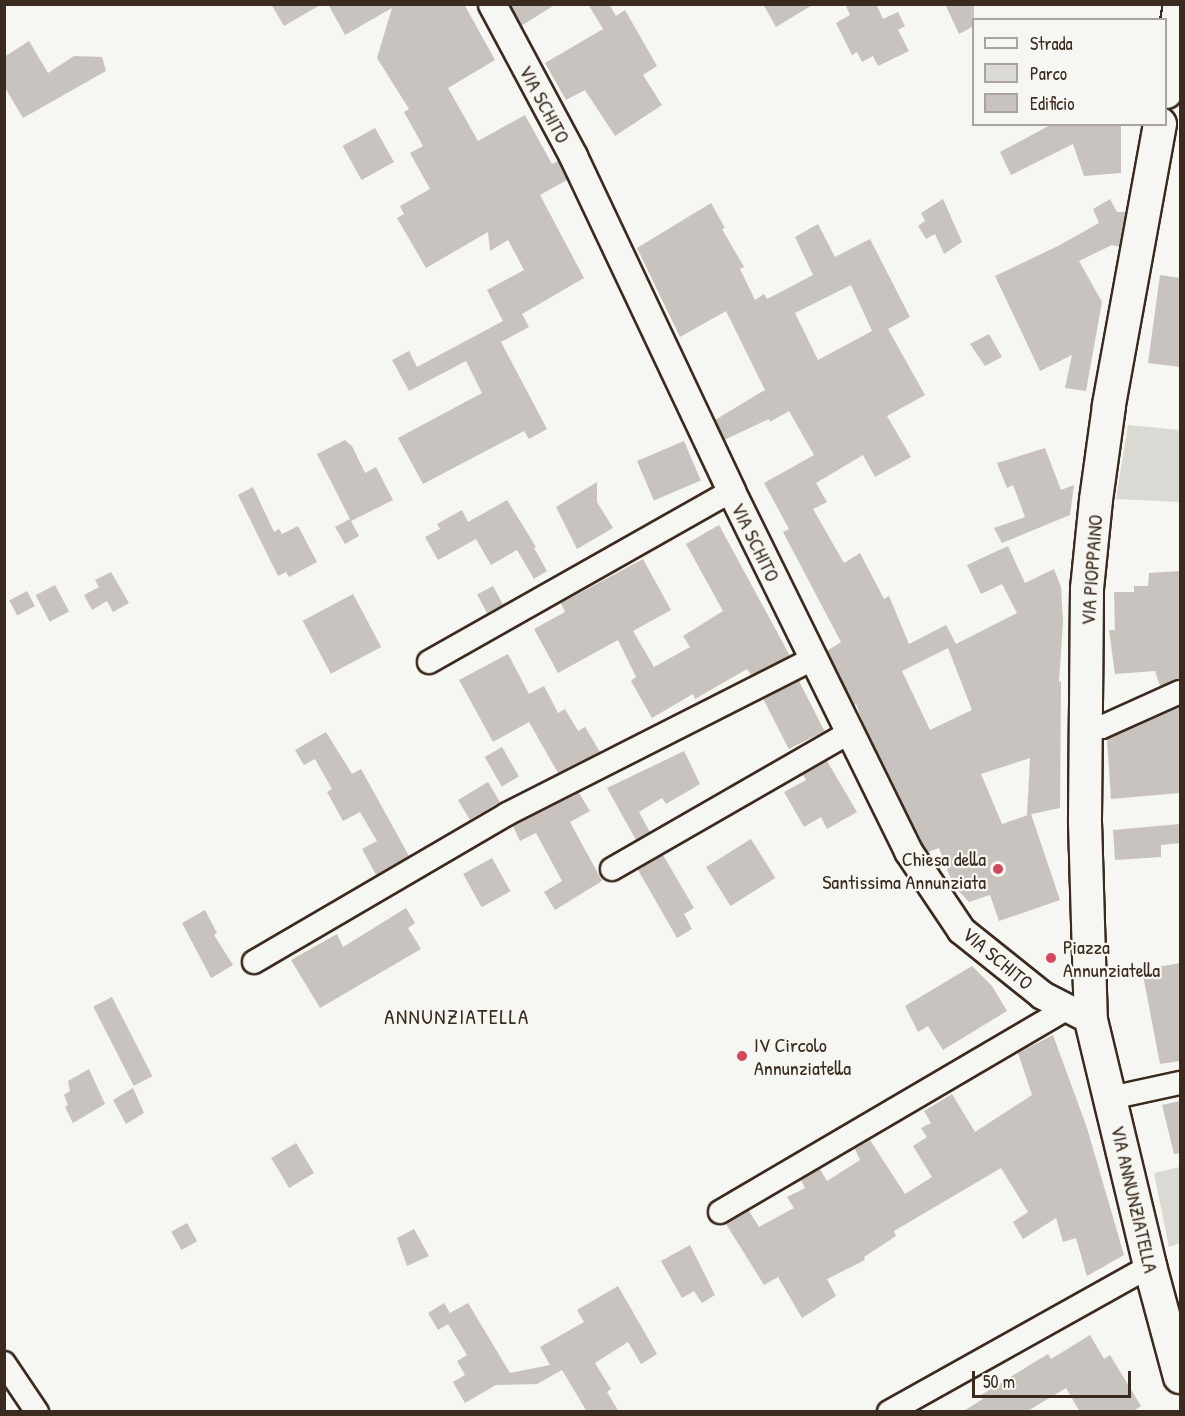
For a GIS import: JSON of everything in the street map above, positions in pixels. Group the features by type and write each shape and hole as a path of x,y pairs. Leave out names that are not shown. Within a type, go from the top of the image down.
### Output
{"main road":[{"path":"1167,86 1180,4"},
{"name":"VIA PIOPPAINO","path":"1080,1014 1087,589 1109,406 1160,126"},
{"name":"VIA ANNUNZIATELLA","path":"1080,1014 1111,1098 1150,1266 1180,1377"}],"street":[{"name":"VIA SCHITO","path":"492,4 573,156 731,491 909,851 961,930 1042,995 1080,1014"},
{"path":"429,662 731,491"},
{"path":"254,962 507,814 813,659"},
{"path":"1086,729 1102,728 1180,692"},
{"path":"612,870 850,732"},
{"path":"720,1212 1080,1014"},
{"path":"1111,1098 1180,1083"},
{"path":"889,1412 1150,1266"},
{"path":"4,1363 37,1412"}],"green space":[{"path":"1128,425 1180,430 1180,502 1116,499"},
{"path":"1180,1167 1180,1243 1169,1247 1154,1173"}],"building":[{"path":"271,4 322,4 284,26"},
{"path":"328,4 464,4 495,60 448,88 478,141 525,115 552,164 558,161 567,180 540,195 584,278 522,314 529,327 501,342 547,429 529,439 524,431 423,484 398,438 482,393 466,361 409,391 392,360 409,351 417,367 503,321 487,290 524,270 508,240 490,251 488,232 426,268 397,218 404,214 400,206 430,189 410,153 423,146 404,112 409,109 377,58 392,8 345,35"},
{"path":"510,4 556,4 521,26"},
{"path":"588,4 609,4 616,16 625,10 657,66 643,75 662,105 615,136 585,90 566,100 545,63 603,29"},
{"path":"763,4 814,4 776,27"},
{"path":"845,4 876,4 883,19 898,12 905,26 898,30 909,51 878,66 873,56 862,62 857,52 852,55 836,23 850,15"},
{"path":"945,4 974,4 972,27 959,34"},
{"path":"29,41 48,73 74,56 102,57 106,71 23,118 4,86 4,57"},
{"path":"1048,126 1121,126 1121,173 1084,176 1073,144 1011,175 1000,152"},
{"path":"375,128 394,162 362,180 343,146"},
{"path":"943,199 962,242 944,254 935,234 926,239 918,226 925,221 921,213"},
{"path":"1110,199 1117,212 1126,212 1120,247 1112,245 1079,261 1102,302 1086,391 1065,388 1072,355 1040,371 995,276 1058,246 1099,223 1093,209"},
{"path":"711,203 725,228 722,229 744,267 740,269 755,300 764,294 767,299 813,275 795,237 818,224 835,257 870,239 910,317 888,329 925,395 887,416 911,457 875,477 863,455 816,483 827,502 813,509 844,563 860,553 884,599 889,596 909,644 946,625 956,644 1017,613 1002,584 981,594 967,565 1008,546 1025,583 1054,569 1061,587 1063,622 1059,682 1061,681 1060,808 1031,814 1060,900 999,921 990,895 969,902 953,885 939,848 928,852 922,843 866,731 856,704 854,706 827,651 841,642 783,532 789,529 764,483 814,455 789,411 770,422 769,419 724,440 715,420 765,390 726,311 680,337 637,248","holes":["851,285 872,331 818,360 795,313","948,648 972,710 930,730 902,671","1030,758 1027,815 1030,814 1002,824 981,774"]},
{"path":"1160,275 1180,278 1180,367 1148,363"},
{"path":"989,334 1002,357 985,366 970,344"},
{"path":"345,440 352,446 365,473 376,467 393,500 351,521 359,536 345,544 335,527 350,519 317,454"},
{"path":"684,441 701,481 654,501 637,461"},
{"path":"1045,448 1061,490 1074,485 1070,515 1002,543 994,528 1025,517 1013,485 1007,488 997,463"},
{"path":"597,482 597,502 613,528 577,549 556,507"},
{"path":"253,487 274,532 279,529 282,534 298,526 317,562 289,577 286,572 278,576 238,495"},
{"path":"507,500 536,547 534,548 547,571 534,579 517,550 491,565 476,539 438,560 425,537 440,529 437,524 462,510 468,522"},
{"path":"719,525 790,656 751,675 747,669 695,699 693,694 652,718 631,681 636,677 618,640 558,673 534,629 565,612 561,603 643,559 671,610 633,631 654,667 690,647 683,636 723,611 686,544"},
{"path":"1180,571 1180,679 1160,686 1155,671 1115,674 1109,630 1115,630 1114,592 1134,592 1134,586 1148,586 1149,573"},
{"path":"111,572 129,603 113,612 107,601 92,610 84,595 99,587 95,580"},
{"path":"55,585 69,611 50,622 36,595"},
{"path":"493,586 503,605 487,613 477,594"},
{"path":"27,591 35,606 17,615 9,600"},
{"path":"353,594 381,647 331,674 303,621"},
{"path":"508,654 529,694 544,686 558,713 565,709 578,731 585,727 600,752 558,773 529,722 493,742 459,680"},
{"path":"799,681 824,731 789,749 763,699"},
{"path":"1180,707 1180,793 1111,799 1107,739"},
{"path":"326,732 352,774 361,769 409,856 376,875 362,849 377,841 360,812 343,821 327,792 332,789 315,759 304,765 295,750"},
{"path":"502,747 519,776 502,786 485,757"},
{"path":"684,751 700,784 666,804 662,798 639,812 650,832 636,840 607,788"},
{"path":"827,761 857,812 827,829 821,817 804,827 784,792 806,780 803,775"},
{"path":"488,782 500,802 470,820 458,800"},
{"path":"579,793 590,811 570,822 602,881 555,910 544,892 562,881 536,833 520,841 513,826"},
{"path":"1180,824 1180,843 1161,845 1161,857 1115,860 1113,830"},
{"path":"751,839 775,878 730,906 706,867"},
{"path":"663,855 694,908 684,914 692,929 677,938 638,870"},
{"path":"492,858 510,891 482,907 463,874"},
{"path":"406,908 415,923 408,928 421,949 320,1008 291,960 337,934 343,947"},
{"path":"205,910 217,933 214,935 233,965 211,978 182,923"},
{"path":"1180,963 1180,1061 1160,1064 1142,970"},
{"path":"972,966 992,986 1007,1011 943,1050 928,1026 918,1032 905,1006"},
{"path":"112,997 152,1076 134,1086 93,1007"},
{"path":"1053,1035 1087,1128 1124,1255 1087,1276 1076,1238 1063,1242 1056,1218 1023,1239 1013,1222 1028,1212 1001,1168 894,1231 896,1236 864,1257 865,1260 827,1279 836,1296 802,1318 778,1277 764,1285 726,1224 749,1211 759,1227 794,1208 787,1197 805,1188 801,1180 820,1169 827,1181 860,1160 855,1149 870,1140 905,1194 932,1177 913,1146 927,1137 921,1128 931,1123 924,1111 952,1094 975,1132 1032,1095 1018,1053"},
{"path":"89,1069 105,1104 73,1123 65,1107 68,1105 64,1095 70,1091 68,1081"},
{"path":"133,1088 144,1113 126,1124 113,1100"},
{"path":"1180,1101 1180,1153 1174,1154 1162,1105"},
{"path":"296,1143 314,1173 289,1188 271,1158"},
{"path":"187,1223 197,1241 181,1250 171,1232"},
{"path":"414,1229 429,1256 407,1266 397,1238"},
{"path":"690,1245 715,1295 702,1303 694,1291 682,1298 661,1261"},
{"path":"618,1286 657,1354 641,1364 628,1342 595,1363 611,1389 607,1392 619,1412 587,1412 562,1370 537,1384 496,1385 465,1403 453,1382 465,1375 457,1361 467,1355 448,1324 438,1330 428,1313 444,1303 450,1313 468,1303 510,1373 550,1365 540,1347 584,1322 577,1310"},
{"path":"1090,1335 1104,1359 1110,1355 1141,1406 1132,1412 1080,1412 1066,1388 1026,1412 962,1412 983,1399 981,1395 1048,1354 1051,1359"}],"place":[{"name":"Chiesa della Santissima Annunziata","path":"998,869"},
{"name":"Piazza Annunziatella","path":"1051,958"},
{"name":"IV Circolo Annunziatella","path":"742,1056"}],"district":[{"name":"ANNUNZIATELLA","path":"457,1017"}]}
